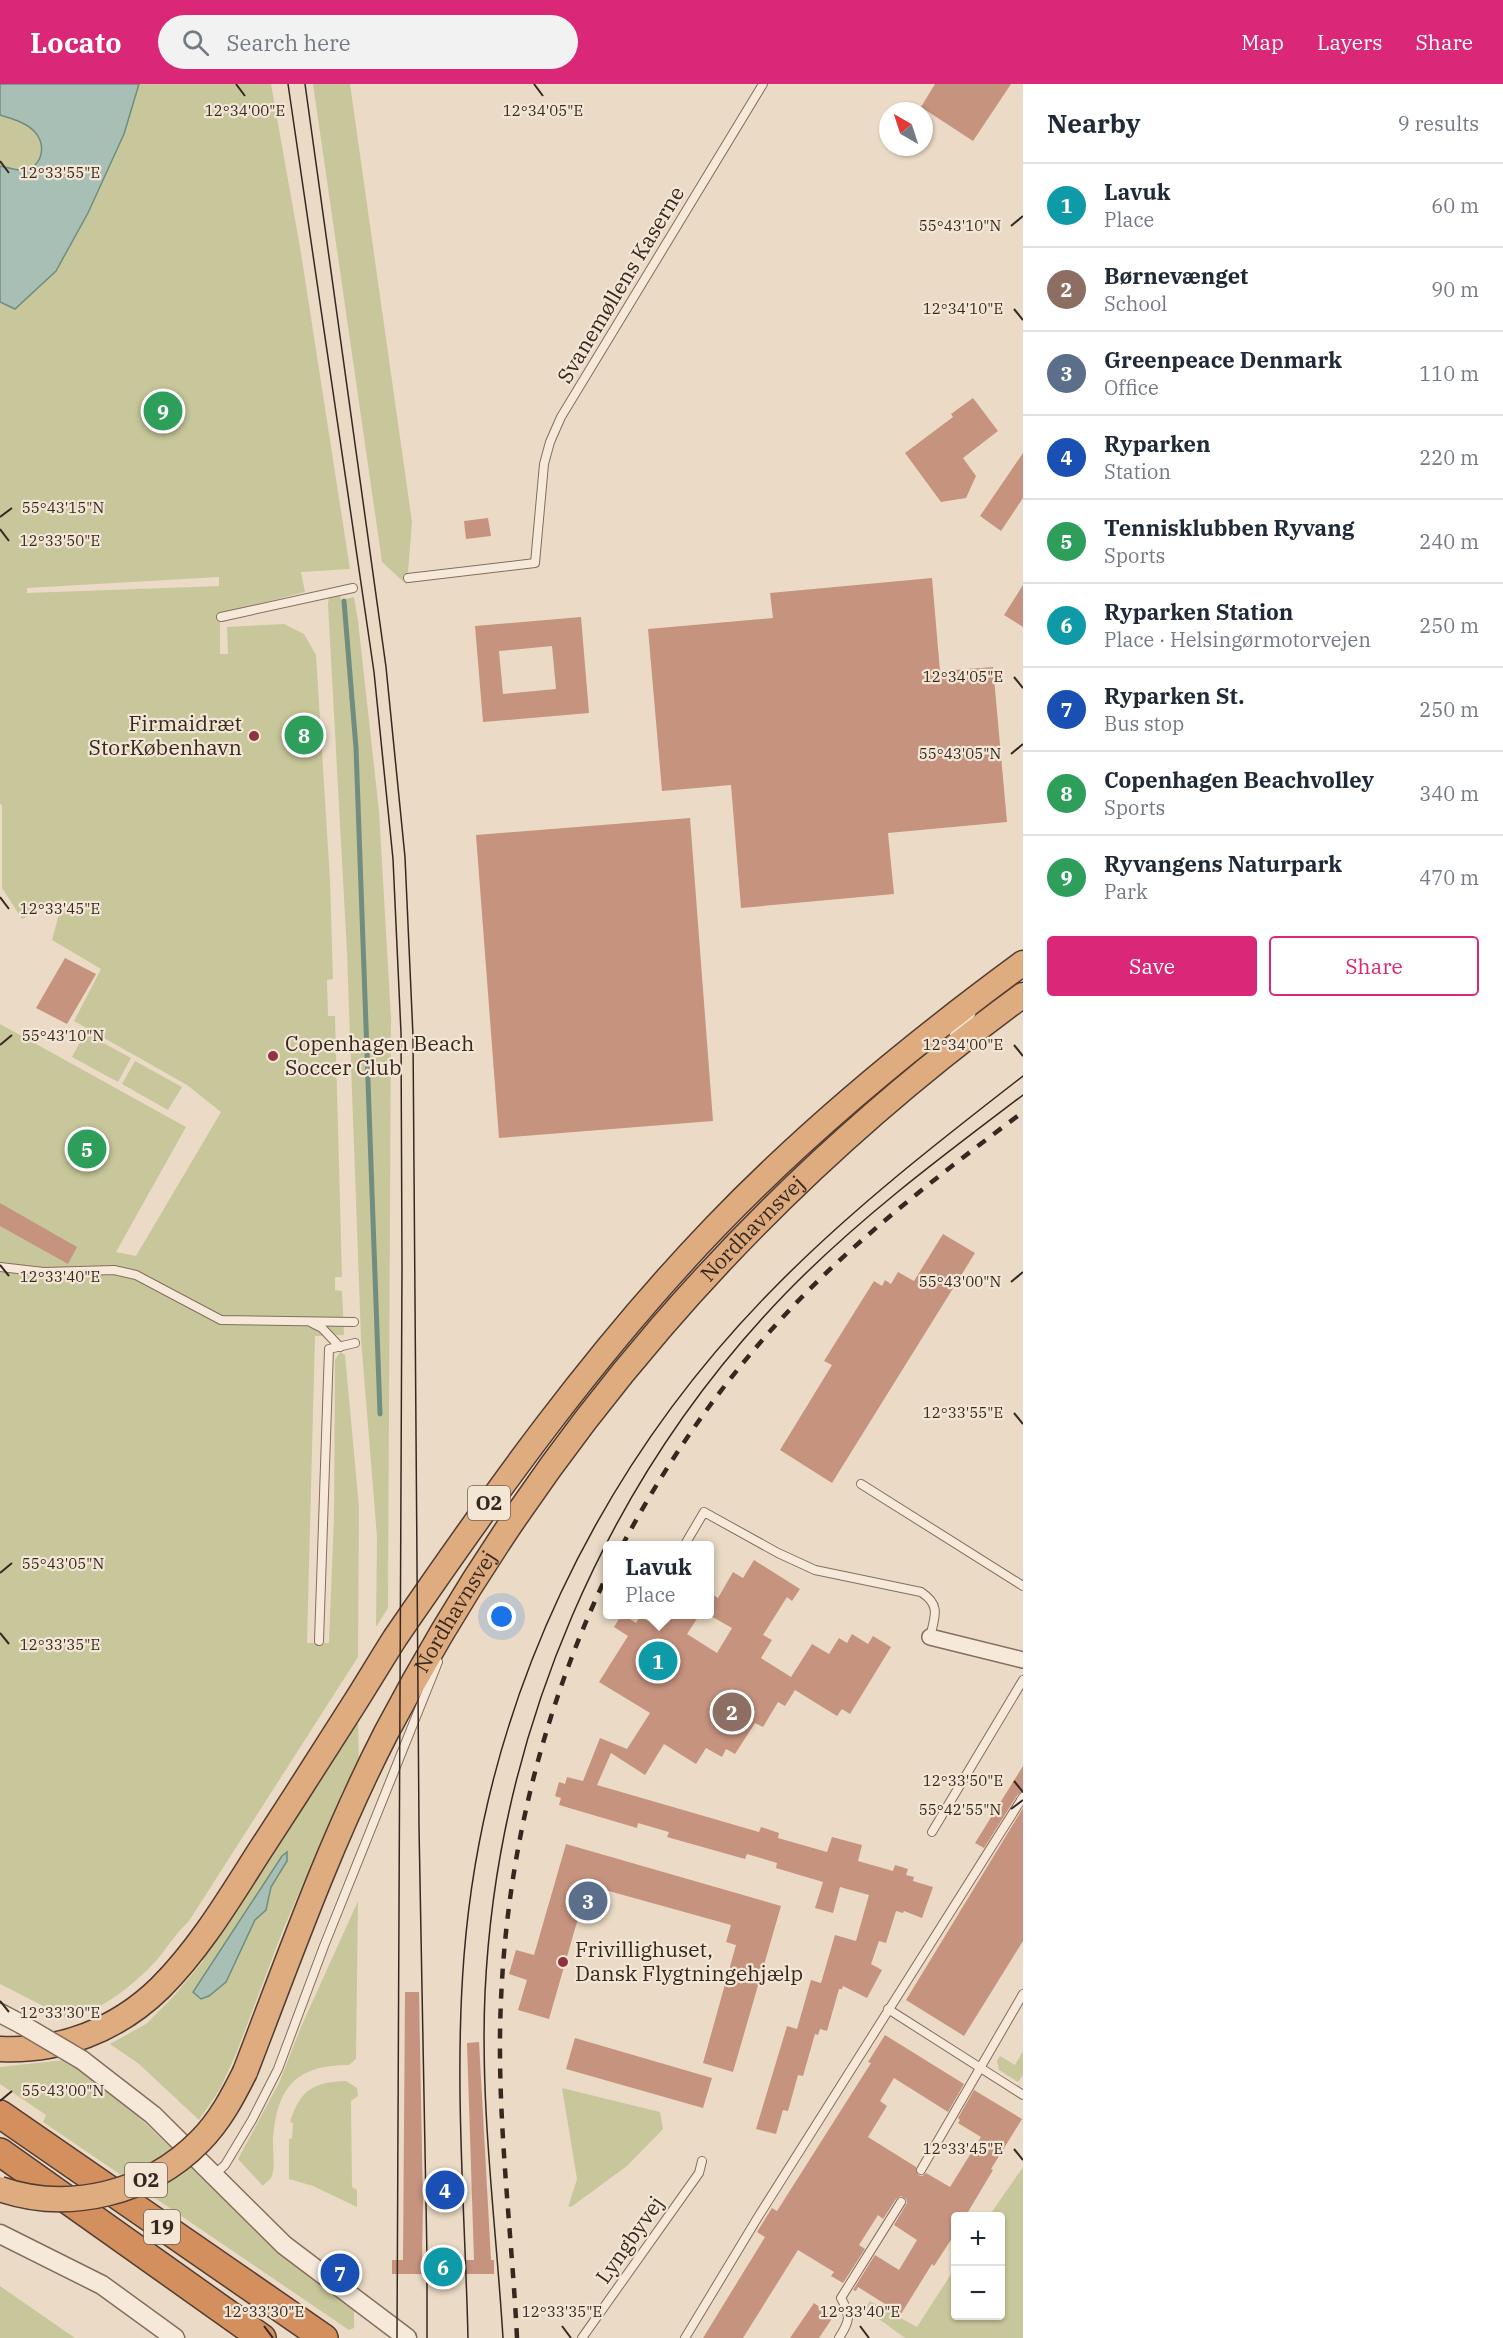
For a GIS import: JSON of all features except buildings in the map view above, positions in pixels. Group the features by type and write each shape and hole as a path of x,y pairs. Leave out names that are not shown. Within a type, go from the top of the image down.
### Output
{"highway":[{"name":"Nordhavnsvej","path":"0,2049 48,2047 98,2031 146,2001 172,1974 200,1941 234,1893 392,1642 492,1499 559,1409 617,1337 714,1228 819,1127 915,1044 1023,963"},
{"name":"Nordhavnsvej","path":"0,2189 27,2196 64,2199 102,2195 138,2184 171,2166 200,2141 224,2112 245,2072 311,1901 353,1802 391,1725 433,1647 549,1467 655,1333 766,1212 878,1109 1018,998"},
{"name":"19","path":"0,2114 324,2338"},
{"name":"19","path":"0,2152 262,2338"}],"street":[{"path":"930,1637 1023,1660"},
{"path":"0,2013 82,2060 153,2115 284,2245 407,2338"},
{"path":"0,2234 102,2284 175,2338"}],"lane":[{"name":"Svanemøllens Kaserne","path":"408,578 535,563 544,464 550,442 561,417 763,84"},
{"path":"221,617 353,588"},
{"path":"931,1065 998,981"},
{"path":"915,1044 1018,998"},
{"path":"0,1267 44,1272 114,1270 136,1275 221,1320 354,1322"},
{"path":"309,1322 322,1328 340,1347"},
{"path":"319,1641 329,1349 355,1343"},
{"path":"861,1484 1023,1586"},
{"path":"686,1541 704,1512 778,1553 815,1570 921,1592 931,1599 936,1610 930,1637"},
{"path":"445,1646 467,1592"},
{"path":"213,2175 225,2165 274,2078 440,1657"},
{"path":"932,1832 1023,1680"},
{"path":"685,2338 888,2008 1023,1797"},
{"path":"921,2170 1023,1994"},
{"path":"888,2008 1023,2095"},
{"name":"Lyngbyvej","path":"586,2337 699,2173 702,2161"},
{"path":"839,2338 847,2325 848,2318 848,2311 841,2298 901,2202"}],"green space":[{"path":"0,84 271,84 301,253 350,569 301,572 305,592 220,614 220,654 228,654 227,627 284,624 304,634 316,655 330,880 333,979 327,980 328,1016 335,1016 342,1277 335,1277 335,1290 342,1291 344,1335 315,1336 307,1643 329,1643 334,1515 335,1360 340,1352 345,1355 359,1507 358,1657 189,1921 156,1961 137,1979 106,2002 71,2020 0,1984 0,1024 186,1127 116,1252 136,1256 221,1112 187,1085 74,1021 101,969 52,940 63,899 22,919 2,888 2,805 0,804","holes":["219,577 219,586 27,593 27,588"]},
{"path":"313,84 350,84 412,522 407,585 382,562"},
{"path":"340,593 341,600 354,597 358,621 379,811 391,1018 388,1608 376,1627 377,1537 361,1339 347,953 328,604 329,597"},
{"path":"85,1033 131,1058 118,1082 72,1057"},
{"path":"135,1061 182,1087 168,1110 122,1084"},
{"path":"358,1717 359,1766 343,1790 283,1930 236,2054 220,2089 199,2120 139,2064 110,2044 146,2024 173,1997 203,1961 202,1958"},
{"path":"358,1901 356,2059 349,2065 314,2070 291,2084 278,2108 273,2143 272,2176 263,2186 238,2159 279,2083 301,2027"},
{"path":"1023,2051 1023,2075 1018,2082 999,2070 997,2061 1000,2056 1015,2065"},
{"path":"64,2060 117,2096 286,2259 354,2311 354,2328 349,2330 43,2122 46,2115 0,2084 0,2067"},
{"path":"346,2081 357,2088 358,2096 351,2101 352,2187 357,2190 357,2207 313,2186 289,2179 289,2139 292,2138 293,2123 290,2122 298,2102 303,2095 316,2086"},
{"path":"562,2088 660,2112 663,2129 627,2166 571,2207 568,2206 577,2179"},
{"path":"1023,2167 1023,2338 905,2338 865,2309 870,2301 917,2327 951,2274 951,2320 1005,2320 1005,2212 992,2212"},
{"path":"0,2286 75,2338 0,2338"}],"shaded area":[{"path":"0,84 139,84 124,134 88,213 56,271 15,309 0,302 0,166 20,170 30,168 39,160 42,149 34,131 18,121 0,115"},
{"path":"287,1852 287,1861 271,1887 266,1910 255,1920 226,1982 209,1996 201,1999 193,1992 282,1856"}],"waterway":[{"path":"344,601 356,748 380,1414"}],"tram line":[{"path":"288,84 374,672 393,859 401,1033 402,1267 397,2338"},
{"path":"305,84 386,667 405,857 413,1036 419,1827 427,2338"},
{"path":"468,2338 460,2099 464,1956 476,1862 496,1769 525,1680 561,1593 605,1509 655,1430 713,1355 777,1285 835,1230 928,1151 1023,1076"},
{"path":"608,1541 664,1445 722,1366 786,1293 871,1214 1023,1095"},
{"path":"503,2338 487,2122 484,2036 485,1993 494,1896 512,1801 538,1707 572,1616 603,1551"}],"railway":[{"path":"625,1541 696,1425 753,1350 785,1315 818,1281 873,1231 1023,1112"},
{"path":"517,2338 500,2073 502,1975 508,1916 528,1799 543,1742 561,1685 603,1584"}],"place":[{"name":"Ryvangens Naturpark","path":"163,411"},
{"name":"Copenhagen Beachvolley","path":"304,735"},
{"name":"Firmaidræt StorKøbenhavn","path":"254,736"},
{"name":"Copenhagen Beach Soccer Club","path":"273,1056"},
{"name":"Tennisklubben Ryvang","path":"87,1149"},
{"name":"Lavuk","path":"658,1661"},
{"name":"Børnevænget","path":"732,1712"},
{"name":"Greenpeace Denmark","path":"588,1901"},
{"name":"Frivillighuset, Dansk Flygtningehjælp","path":"563,1962"},
{"name":"Ryparken","path":"445,2190"},
{"name":"Ryparken Station","path":"443,2267"},
{"name":"Ryparken St.","path":"340,2273"}]}
